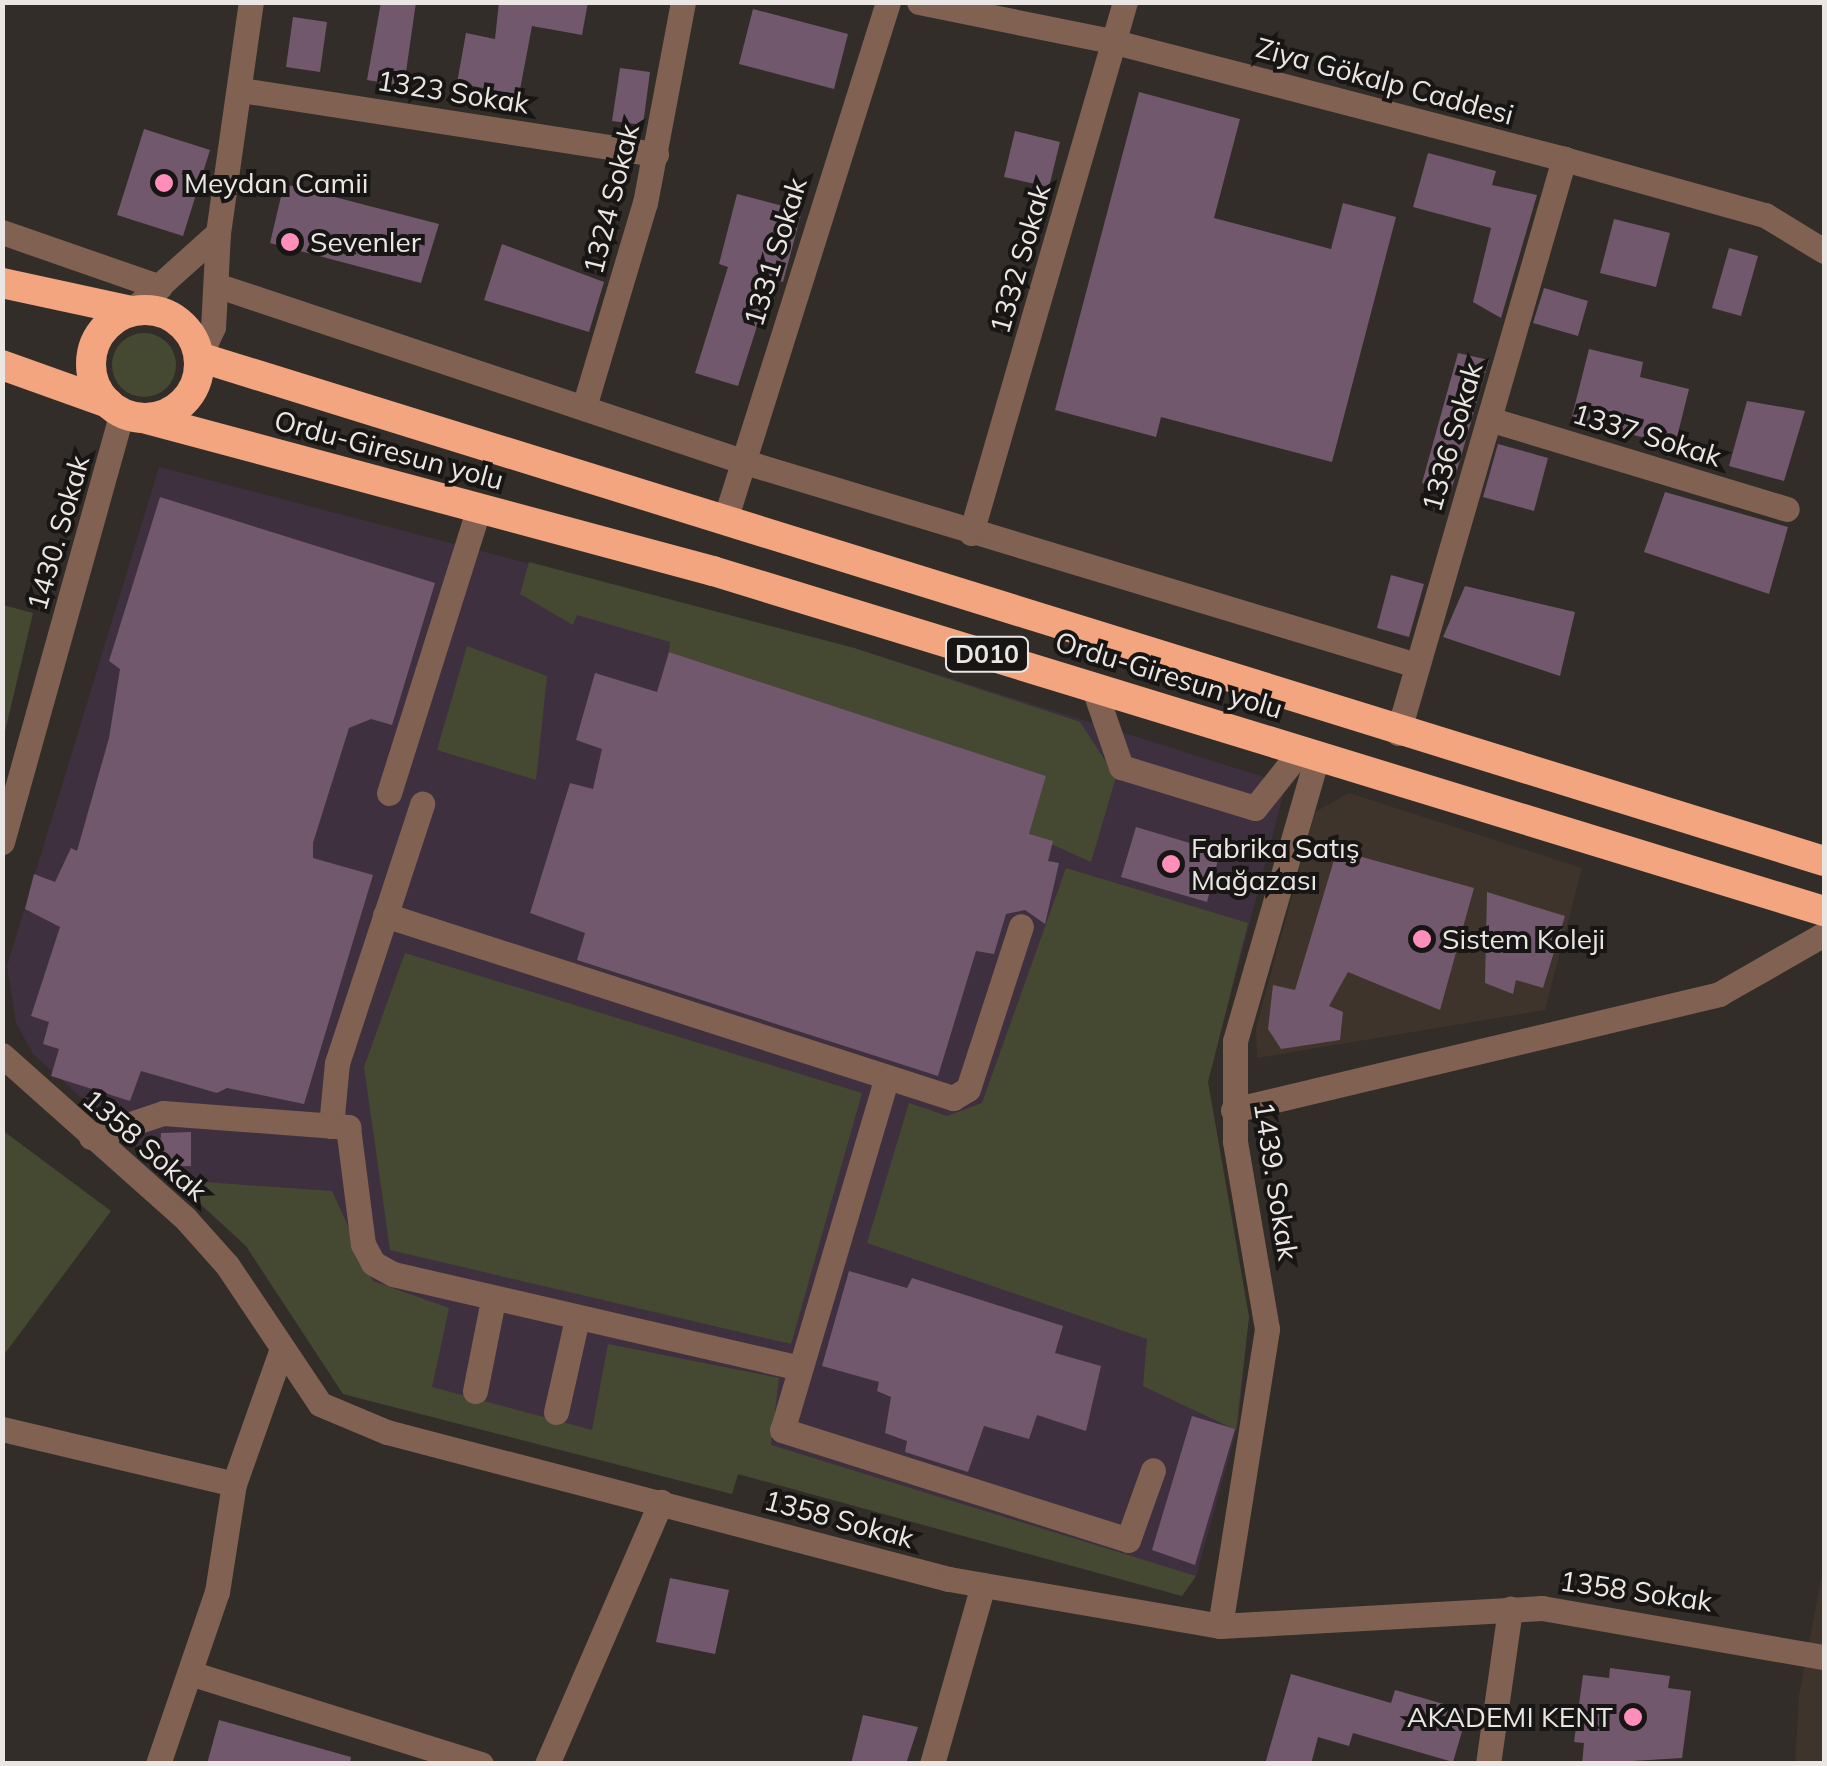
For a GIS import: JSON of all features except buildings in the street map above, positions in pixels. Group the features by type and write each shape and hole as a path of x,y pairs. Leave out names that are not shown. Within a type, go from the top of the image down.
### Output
{"highway":[{"path":"2,282 131,311 172,316 199,357 186,399 124,411 92,374 95,342 131,311"},
{"name":"Ordu-Giresun yolu","path":"199,357 1398,733 1824,862"},
{"name":"D010","path":"2,364 124,411"},
{"name":"Ordu-Giresun yolu","path":"124,411 479,508 1093,686 1824,911"}],"street":[{"path":"199,357 212,326 218,232 252,2"},
{"name":"1324 Sokak","path":"584,407 656,154 683,2"},
{"name":"1331 Sokak","path":"725,520 802,258 888,2"},
{"name":"Ziya Gökalp Caddesi","path":"919,2 1115,42 1564,158 1765,215 1824,251"},
{"name":"1332 Sokak","path":"971,532 1125,2"},
{"name":"1323 Sokak","path":"241,90 656,154"},
{"name":"1336 Sokak","path":"1398,733 1564,158"},
{"path":"2,232 160,286"},
{"path":"131,311 218,232"},
{"path":"216,285 745,462 1416,665"},
{"name":"1430. Sokak","path":"2,842 124,411"},
{"name":"1337 Sokak","path":"1489,419 1787,509"},
{"path":"389,793 479,508"},
{"path":"1093,686 1121,767 1204,793 1255,808 1310,752"},
{"name":"1439. Sokak","path":"1220,1626 1267,1329 1233,1110 1245,993 1310,752"},
{"path":"331,1126 337,1064 422,804"},
{"path":"386,915 886,1080 961,1096 1021,926"},
{"path":"1233,1110 1718,994 1824,934"},
{"name":"1358 Sokak","path":"2,1055 227,1265 320,1404 348,1418 982,1585 1220,1626 1510,1609 1640,1619 1824,1658"},
{"path":"886,1080 782,1430 1128,1540 1152,1470"},
{"path":"91,1137 163,1113 348,1127 359,1224 372,1263 494,1300 800,1368"},
{"path":"474,1391 494,1300"},
{"path":"556,1412 578,1319"},
{"path":"158,1764 217,1592 234,1484 281,1351"},
{"path":"2,1429 234,1484"},
{"path":"549,1763 661,1502"},
{"path":"932,1764 982,1585"},
{"path":"1488,1764 1510,1609"},
{"path":"190,1673 482,1764"}],"shaded area":[{"path":"159,467 854,648 1286,784 1208,1082 1249,1317 1238,1425 1196,1576 1182,1596 738,1474 732,1494 343,1394 246,1246 33,1054 16,1023 7,966"},
{"name":"Sistem Koleji","path":"1349,793 1582,868 1545,1010 1257,1058 1256,1028 1315,812"},
{"path":"1824,1564 1824,1763 1795,1764 1799,1696"}],"green space":[{"path":"144,333 167,342 176,365 167,388 144,397 121,388 112,365 121,342"},
{"path":"529,562 854,648 1080,722 1116,777 1091,862 1029,834 1046,776 669,652 670,642 577,615 573,625 520,594"},
{"path":"2,605 33,613 3,740"},
{"path":"467,646 547,676 536,780 437,750"},
{"path":"1066,868 1248,923 1208,1082 1249,1317 1236,1430 1143,1386 1147,1339 867,1243 909,1103 947,1116 982,1103"},
{"path":"405,953 862,1093 791,1344 390,1250 364,1067"},
{"path":"2,1130 111,1211 3,1356 2,1356"},
{"path":"204,1182 332,1191 373,1281 449,1308 432,1387 592,1430 608,1344 779,1378 771,1445 1196,1576 1182,1596 738,1474 732,1494 343,1394 246,1246 192,1196"}],"place":[{"name":"Meydan Camii","path":"164,183"},
{"name":"Sevenler","path":"290,242"},
{"name":"Fabrika Satış Mağazası","path":"1171,864"},
{"name":"Sistem Koleji","path":"1422,939"},
{"name":"AKADEMI KENT","path":"1633,1717"}]}
